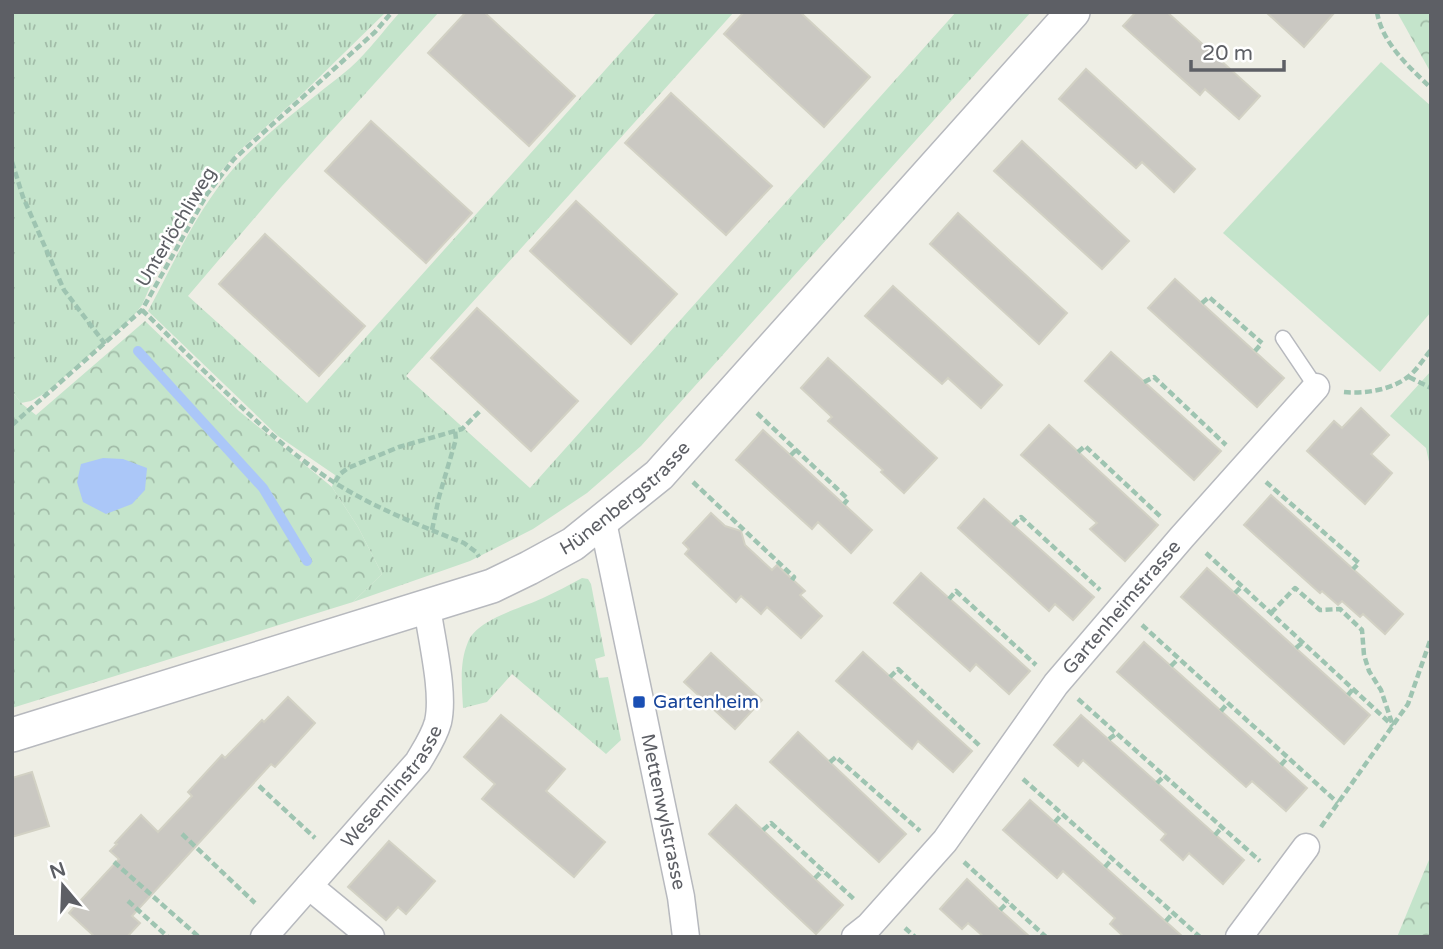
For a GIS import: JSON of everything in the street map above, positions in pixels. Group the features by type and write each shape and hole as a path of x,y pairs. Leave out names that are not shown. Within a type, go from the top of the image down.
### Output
{"street":[{"name":"Hünenbergstrasse","path":"12,735 492,586 573,544 659,475 1073,12"},
{"name":"Gartenheimstrasse","path":"865,928 941,845 999,763 1049,677 1121,609 1315,387"},
{"name":"Mettenwylstrasse","path":"603,522 681,897 686,937"},
{"name":"Wesemlinstrasse","path":"270,930 418,762 430,743 438,721 438,685 427,607"},
{"path":"1239,937 1306,847"},
{"path":"309,886 371,937"}],"lane":[{"path":"1283,338 1315,387"}],"path":[{"name":"Unterlöchliweg","path":"12,425 142,310 208,194 234,159 375,32 392,12"},
{"path":"1377,12 1378,22 1400,59 1431,88"},
{"path":"12,162 23,197 64,290 105,344"},
{"path":"1202,303 1209,296 1259,342 1255,351"},
{"path":"142,310 276,438 335,482 368,501 464,543 476,552 480,561"},
{"path":"1315,387 1346,393 1365,393 1385,388 1409,376 1431,350"},
{"path":"1409,376 1431,387"},
{"path":"1144,382 1154,377 1245,464"},
{"path":"335,482 348,468 399,447 462,429 481,410"},
{"path":"1192,425 1198,418"},
{"path":"762,419 848,499 844,504"},
{"path":"432,530 456,439 455,430"},
{"path":"1078,452 1084,446 1182,537 1192,540 1393,726"},
{"path":"791,455 796,450"},
{"path":"692,482 794,577 792,580"},
{"path":"1129,498 1135,492"},
{"path":"1288,501 1359,563 1353,569"},
{"path":"1299,520 1303,514"},
{"path":"1013,525 1021,517 1338,803"},
{"path":"1066,572 1073,565"},
{"path":"1235,593 1242,586"},
{"path":"1271,613 1295,588 1320,610 1340,609 1362,630 1364,655 1369,671 1381,691 1393,726"},
{"path":"949,599 956,591 1049,677 1070,692 1282,880"},
{"path":"1306,847 1408,705 1431,638"},
{"path":"1002,646 1009,639"},
{"path":"1296,649 1303,642"},
{"path":"1171,666 1178,659"},
{"path":"890,677 898,669 999,763 1017,775 1200,937"},
{"path":"1348,695 1353,690"},
{"path":"1221,711 1227,704"},
{"path":"944,725 951,718"},
{"path":"1109,739 1116,734"},
{"path":"830,762 836,757 1046,937"},
{"path":"1281,765 1288,757"},
{"path":"1157,783 1164,776"},
{"path":"259,786 335,857"},
{"path":"873,802 880,796"},
{"path":"1055,822 1062,814"},
{"path":"764,830 771,823 823,870 865,928"},
{"path":"1215,835 1222,827"},
{"path":"182,834 270,930"},
{"path":"1105,867 1112,859"},
{"path":"114,862 199,937"},
{"path":"815,878 823,870"},
{"path":"128,901 168,937"},
{"path":"1000,910 1008,902"},
{"path":"1166,921 1173,913"}],"green space":[{"path":"12,12 386,12 237,153 199,196 158,269 142,305 132,318 47,392 21,403 12,391"},
{"path":"400,12 439,12 281,187 188,296 307,403 657,12 734,12 406,376 530,488 956,12 1031,12 641,446 587,493 533,529 470,561 353,602 382,574 358,527 332,487 335,475 278,436 148,311 197,220 233,169 275,129 350,68"},
{"path":"1397,12 1431,12 1431,73"},
{"path":"1381,62 1431,106 1431,312 1380,372 1223,233"},
{"path":"145,321 239,411 332,487 358,527 382,574 353,602 12,708 12,391 21,403 36,415"},
{"path":"1431,371 1431,471 1426,448 1390,416"},
{"path":"582,578 588,579 591,584 605,656 595,659 599,678 608,677 621,740 606,754 512,674 487,702 463,708 463,658 473,634 501,615"},
{"path":"1431,855 1431,937 1397,937"}],"water":[{"path":"103,458 123,459 147,468 145,490 132,504 106,514 83,502 77,482 81,464"}],"building":[{"path":"466,12 484,12 575,96 529,146 428,53"},
{"path":"744,12 800,12 870,77 824,127 724,34"},
{"path":"1136,12 1167,12 1260,96 1239,119 1205,89 1200,95 1123,26"},
{"path":"1266,12 1335,12 1304,47"},
{"path":"1086,69 1195,169 1174,192 1142,162 1136,168 1059,99"},
{"path":"671,93 772,186 726,235 625,143"},
{"path":"371,121 472,213 426,263 325,171"},
{"path":"1022,141 1129,241 1102,269 994,171"},
{"path":"576,201 677,294 631,344 530,251"},
{"path":"958,213 1067,313 1039,344 930,244"},
{"path":"265,234 365,326 319,376 219,284"},
{"path":"1175,279 1284,378 1257,407 1148,308"},
{"path":"893,286 1002,385 981,408 948,378 942,384 865,316"},
{"path":"477,308 578,401 531,451 431,358"},
{"path":"1111,352 1221,451 1194,480 1085,381"},
{"path":"828,358 937,458 904,493 881,472 883,470 828,421 832,417 801,388"},
{"path":"1361,408 1389,435 1371,454 1392,473 1365,504 1307,451 1334,421 1342,428"},
{"path":"1049,425 1158,525 1125,561 1090,529 1097,523 1021,455"},
{"path":"763,430 872,530 851,553 818,522 812,529 736,460"},
{"path":"1271,495 1403,614 1385,634 1363,614 1360,617 1342,601 1338,605 1322,591 1320,593 1244,525"},
{"path":"984,499 1094,597 1073,620 1055,604 1049,611 958,528"},
{"path":"711,513 725,526 741,531 745,545 772,570 777,565 805,591 800,595 822,616 801,638 767,607 761,614 741,596 736,602 685,554 689,549 683,543"},
{"path":"1207,568 1370,715 1344,744 1181,597"},
{"path":"921,573 1030,671 1009,694 976,664 970,671 894,603"},
{"path":"1144,642 1307,788 1286,811 1252,781 1246,787 1117,672"},
{"path":"863,652 972,751 953,772 918,741 912,749 836,681"},
{"path":"711,653 762,700 735,729 684,682"},
{"path":"288,697 315,723 275,767 271,764 132,916 140,923 127,937 95,937 69,913 119,859 110,851 117,844 115,843 141,815 158,832 192,796 188,792 222,755 225,758"},
{"path":"501,715 565,769 546,791 605,842 574,877 482,799 495,784 464,757"},
{"path":"1081,715 1244,860 1223,884 1189,853 1183,860 1161,840 1166,834 1083,760 1078,766 1054,745"},
{"path":"798,732 906,834 879,862 770,762"},
{"path":"32,772 49,826 12,837 12,778"},
{"path":"1030,800 1183,937 1124,937 1110,924 1115,918 1063,871 1057,878 1003,830"},
{"path":"736,805 843,905 816,934 709,834"},
{"path":"389,841 435,881 406,914 398,907 386,920 348,887"},
{"path":"967,879 1030,937 984,937 968,923 962,929 940,909"}],"waterway":[{"path":"138,351 263,488 307,561"}],"place":[{"name":"Gartenheim","path":"639,702"}]}
